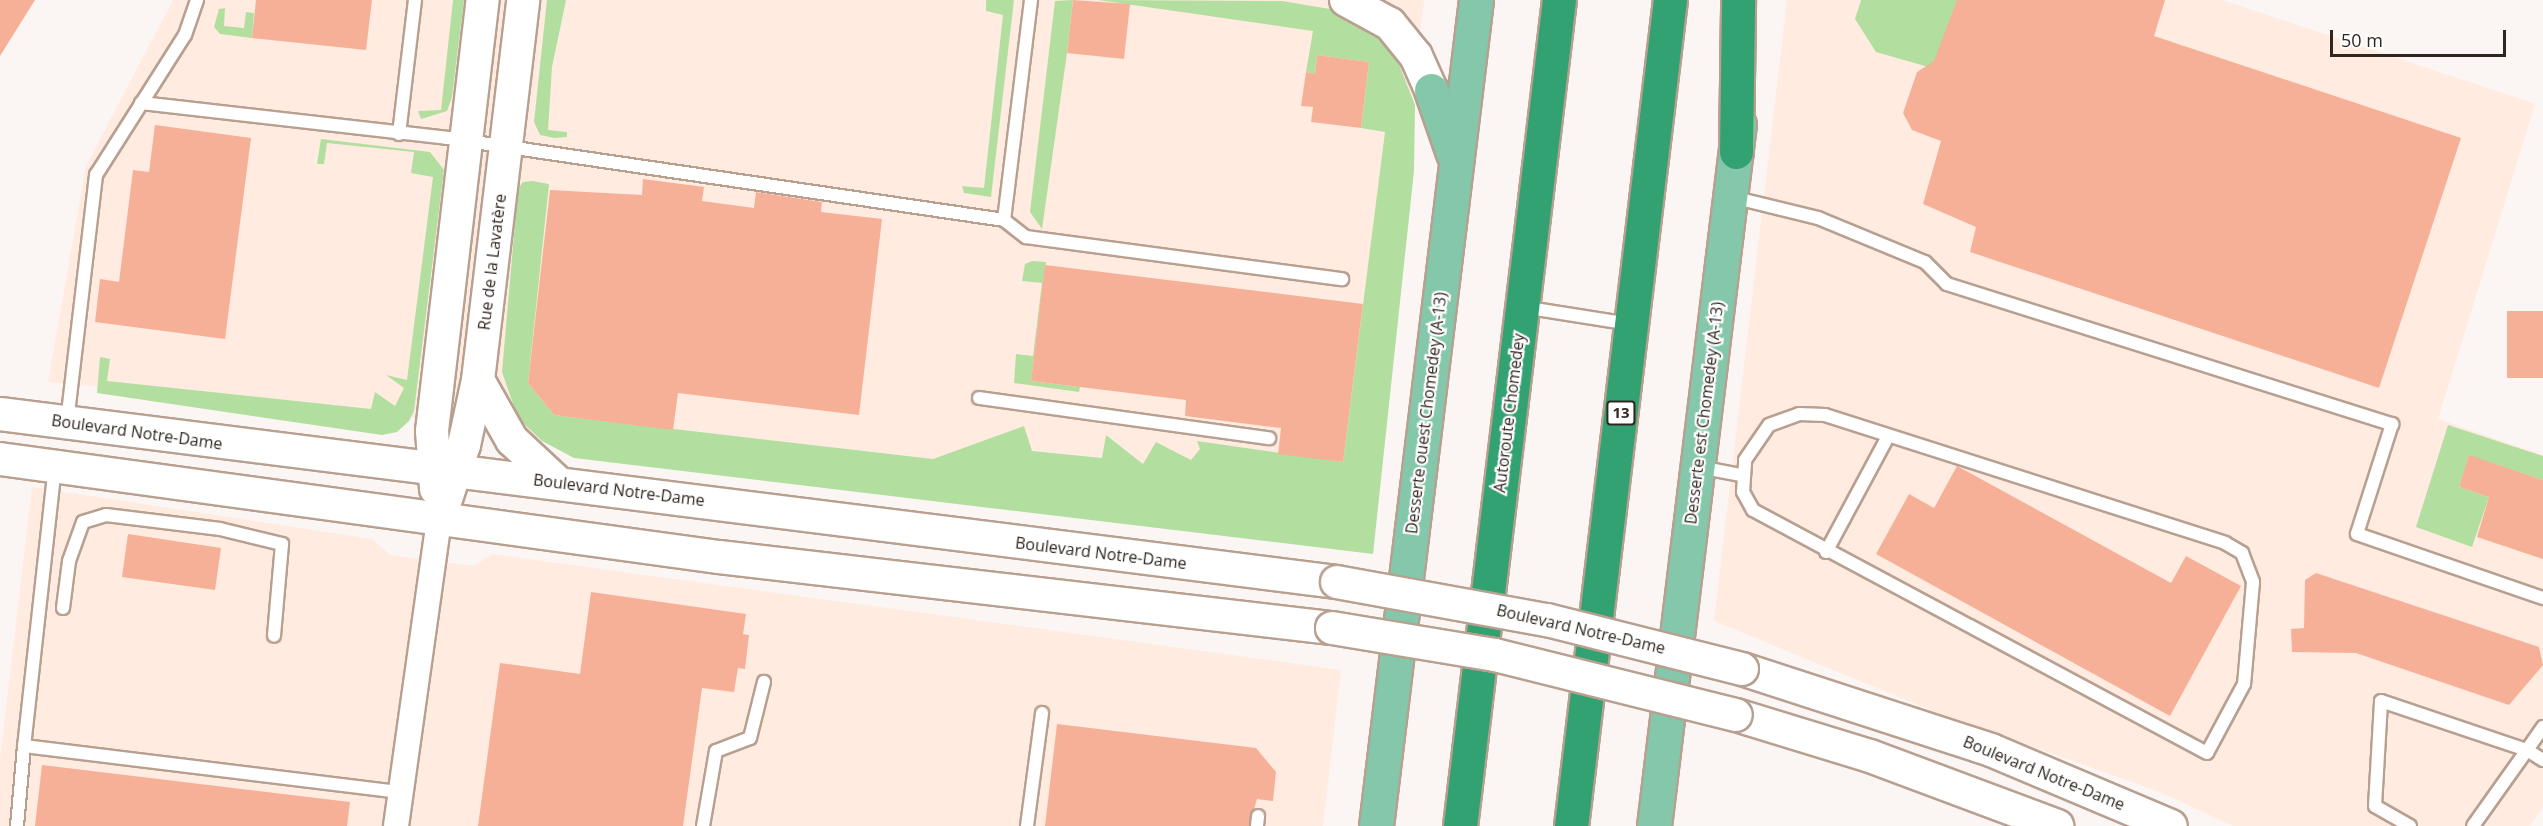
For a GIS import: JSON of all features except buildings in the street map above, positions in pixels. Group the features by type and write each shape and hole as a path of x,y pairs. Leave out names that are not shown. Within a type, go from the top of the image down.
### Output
{"highway":[{"name":"Autoroute Chomedey","path":"1460,826 1559,0"},
{"name":"13","path":"1571,826 1670,0"},
{"path":"1736,152 1738,0"}],"main road":[{"name":"Desserte ouest Chomedey (A-13)","path":"1376,826 1476,0"},
{"name":"Desserte est Chomedey (A-13)","path":"1654,826 1755,0"},
{"path":"1431,90 1456,160"}],"street":[{"name":"Rue de la Lavatère","path":"445,471 432,431 483,0"},
{"name":"Rue de la Lavatère","path":"396,826 445,471 478,380 523,0"},
{"path":"1346,0 1390,24 1416,57 1431,90"},
{"path":"478,380 512,440 557,482"},
{"name":"Boulevard Notre-Dame","path":"0,414 445,471 557,482 1337,582 1547,620 1742,669 1991,750 2171,826"},
{"path":"0,459 439,520 1332,628 1495,655 1736,715 1870,756 2057,826"}],"lane":[{"path":"67,422 96,175 185,35 197,0"},
{"path":"399,134 415,0"},
{"path":"1004,220 1031,0"},
{"path":"141,103 465,141 506,150 1004,220 1026,237 1342,279"},
{"path":"1731,196 1818,218 1925,262 1947,284 2392,424 2357,534 2543,598"},
{"path":"1522,306 1631,324"},
{"path":"979,398 1269,438"},
{"path":"1825,415 1887,438 2225,543 2242,553 2253,582 2244,684 2207,753 1826,552 1753,510 1742,475 1761,432 1787,416 1825,415"},
{"path":"1826,552 1887,438"},
{"path":"17,826 55,466"},
{"path":"1697,467 1742,475"},
{"path":"63,608 69,561 83,522 106,515 208,528 282,544 274,636"},
{"path":"703,826 716,751 750,738 764,682"},
{"path":"2410,826 2375,806 2381,701 2527,750 2543,760"},
{"path":"1027,826 1042,713"},
{"path":"2473,826 2543,727"},
{"path":"24,746 400,792"}],"shaded area":[{"path":"173,0 1424,0 1358,536 560,440 400,416 48,382 86,166"},
{"path":"1787,0 2222,0 2535,104 2438,419 2543,455 2543,807 2530,826 2233,826 2160,792 1938,713 1714,621"},
{"path":"32,487 372,539 390,555 474,566 492,554 1341,670 1323,826 0,826 0,760"}],"green space":[{"path":"453,0 464,0 452,97 447,111 421,119 418,111 441,110"},
{"path":"547,0 566,0 552,67 548,130 567,132 567,137 554,138 540,135 534,122"},
{"path":"986,0 1014,0 991,197 964,193 962,186 984,188 1003,15 986,11"},
{"path":"1073,0 1042,229 1030,212 1055,1"},
{"path":"1098,0 1282,1 1354,13 1392,47 1415,105 1414,171 1373,554 574,458 542,441 518,418 502,372 518,189 523,182 532,181 549,184 528,383 554,415 933,459 1024,426 1032,451 1102,458 1106,435 1143,464 1156,442 1191,460 1200,449 1197,441 1343,462 1385,132 1361,128 1369,62 1317,55 1315,74 1306,72 1313,31"},
{"path":"1861,0 1959,0 1939,70 1876,52 1855,19"},
{"path":"225,8 224,26 244,28 246,12 254,13 252,38 220,34 214,27 219,9"},
{"path":"321,139 430,152 444,170 414,411 409,421 397,432 382,435 97,393 100,357 110,359 107,381 371,409 375,392 395,406 404,388 386,375 407,380 433,177 411,173 414,152 327,143 324,164 317,164"},
{"path":"1032,261 1046,262 1031,381 1080,387 1079,392 1014,383 1016,354 1033,356 1042,283 1022,281 1025,264"},
{"path":"2448,425 2543,456 2543,480 2469,456 2459,487 2489,497 2472,547 2416,527"}]}
